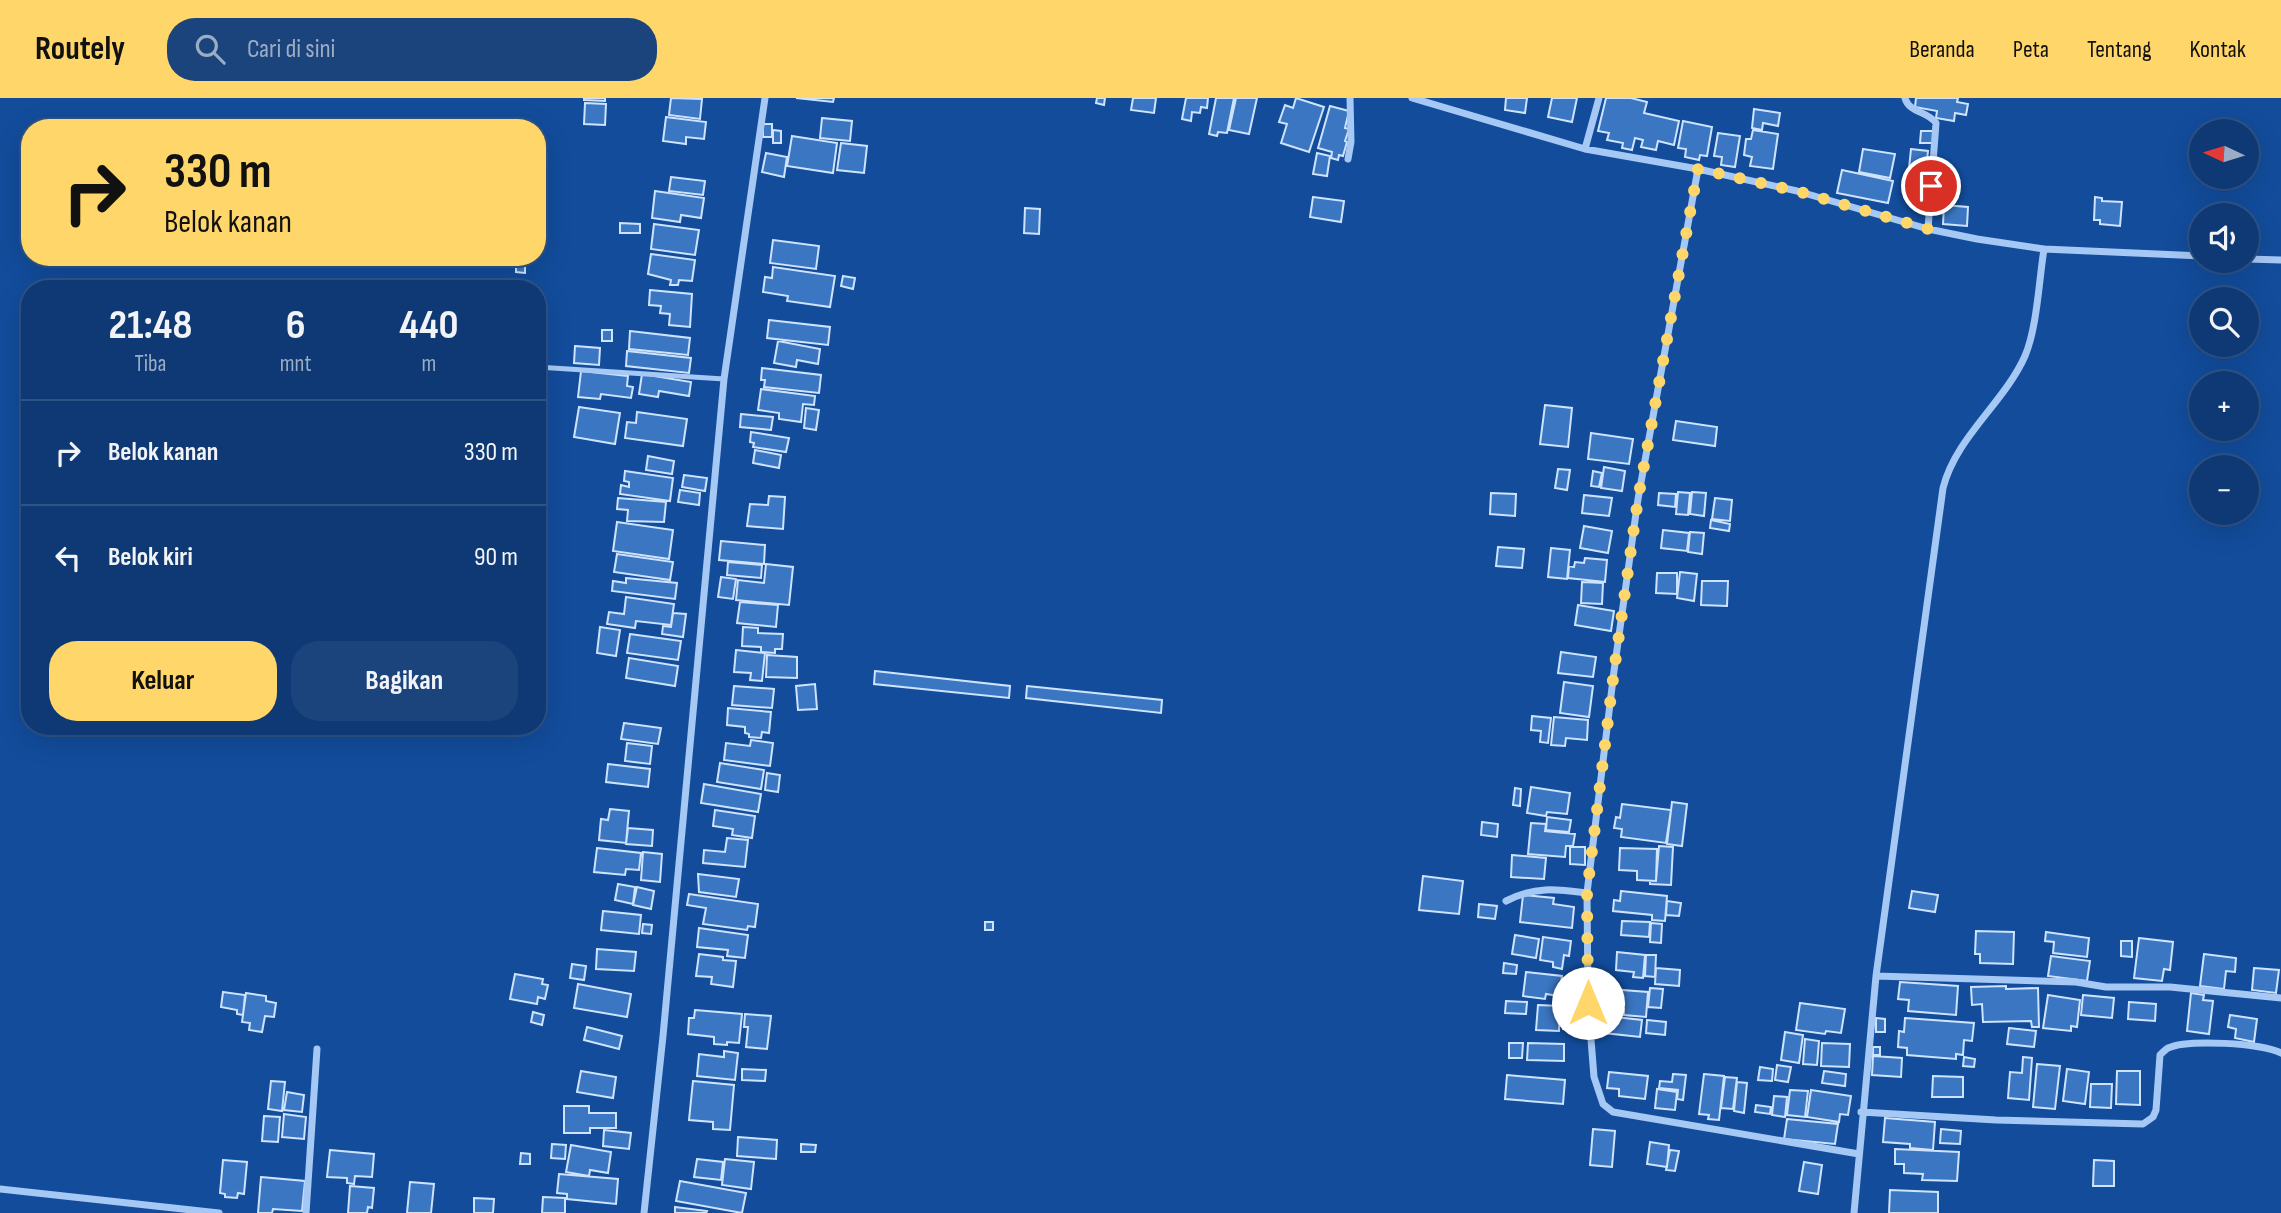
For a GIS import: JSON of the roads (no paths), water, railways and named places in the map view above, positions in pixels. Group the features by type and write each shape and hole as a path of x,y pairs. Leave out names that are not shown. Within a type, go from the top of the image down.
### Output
{"street":[{"path":"644,1213 663,1036 723,379 765,98"},
{"path":"1348,159 1351,142 1350,98"},
{"path":"1412,98 1585,149 1698,169 1797,191 1928,229 2044,249 2189,255"},
{"path":"1585,149 1599,98"},
{"path":"1905,98 1906,104 1933,118 1936,123 1928,229"},
{"path":"1698,169 1638,499 1587,892 1588,1003 1594,1077 1597,1093 1606,1108 1613,1112 1859,1154"},
{"path":"1854,1213 1861,1112 1876,976 1943,488 1954,457 1999,400 2024,357 2031,332 2044,249"},
{"path":"2259,259 2281,260"},
{"path":"1506,901 1538,889 1587,892"},
{"path":"1876,976 2076,982 2106,987 2170,987 2281,998"},
{"path":"1861,1112 1996,1120 2143,1124 2153,1117 2156,1110 2160,1055 2168,1048 2204,1042 2264,1047 2281,1054"},
{"path":"306,1213 317,1049"},
{"path":"0,1189 219,1213"}],"lane":[{"path":"546,368 723,379"}]}
